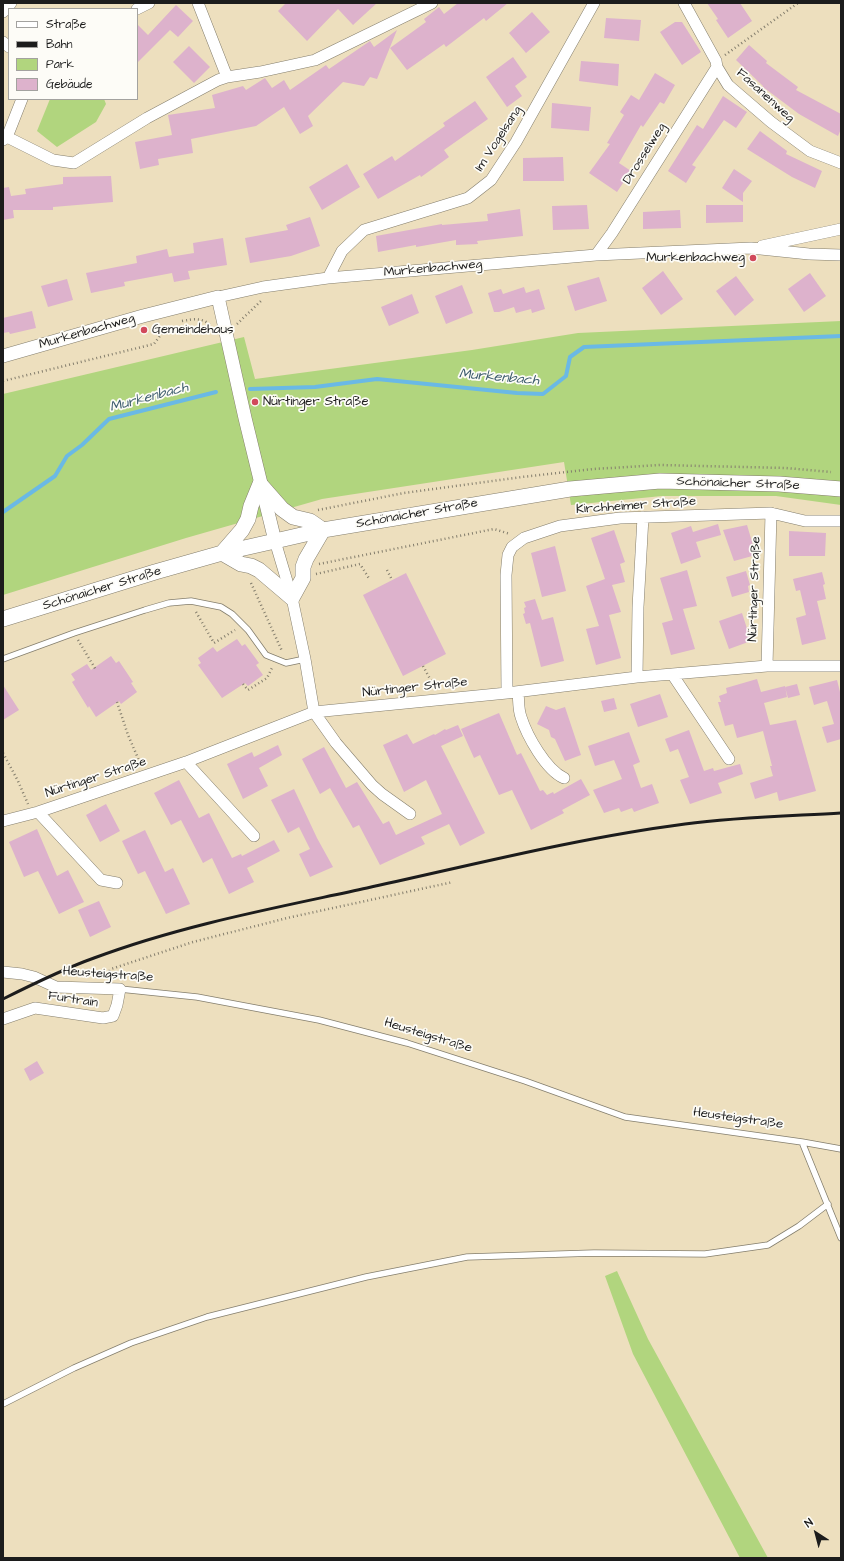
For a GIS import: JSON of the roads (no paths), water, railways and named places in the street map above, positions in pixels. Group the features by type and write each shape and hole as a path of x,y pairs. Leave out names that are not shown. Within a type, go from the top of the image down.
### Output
{"main road":[{"name":"Schönaicher Straße","path":"3,619 222,553 324,530 570,489 660,481 779,484 841,489"},
{"path":"260,484 282,509 293,517 310,521 324,530 311,562 303,567 303,578 292,598 259,570 251,566 241,564 222,553 242,530 248,519 251,506 260,484"}],"street":[{"path":"3,12 11,3"},
{"path":"138,8 149,3"},
{"path":"198,3 228,77"},
{"path":"22,100 5,138 39,152 52,160 74,163 147,118 218,80 315,60 432,3"},
{"name":"Im Vogelsang","path":"328,278 342,251 364,230 468,198 491,180 516,142 594,3"},
{"name":"Fasanenweg","path":"684,3 728,85 771,122 810,151 841,163"},
{"name":"Drosselweg","path":"596,255 612,233 716,64"},
{"path":"751,248 841,229"},
{"name":"Murkenbachweg","path":"3,356 143,316 218,297 263,287 328,278 596,255 751,248 841,256"},
{"path":"218,297 260,484 292,598 305,659 314,712 336,743 372,785 410,814"},
{"name":"Kirchheimer Straße","path":"513,692 506,575 508,555 512,547 524,538 560,526 620,518 771,513 805,520 841,521"},
{"name":"Nürtinger Straße","path":"767,666 771,513"},
{"path":"637,677 638,607 644,517"},
{"name":"Nürtinger Straße","path":"3,821 35,812 186,762 314,712 513,692 637,677 767,666 841,666"},
{"path":"672,674 729,759"},
{"path":"513,692 520,716 530,737 547,764 558,775 564,778"},
{"path":"186,762 254,836"},
{"name":"Nürtinger Straße","path":"35,812 101,880 116,883"},
{"name":"Heusteigstraße","path":"3,972 28,976 56,987 120,989"},
{"name":"Furtrain","path":"3,1019 35,1008 103,1018 113,1016 120,989"}],"lane":[{"path":"3,659 74,633 169,603 191,601 221,607 232,614 243,625 266,655 286,663 305,659"},
{"name":"Heusteigstraße","path":"120,989 197,997 319,1020 407,1043 525,1081 625,1117 802,1142 841,1149"},
{"path":"802,1142 841,1238"},
{"path":"3,1404 74,1368 131,1344 186,1324 207,1317 366,1277 467,1257 599,1253 705,1254 768,1245 799,1226 828,1204"}],"waterway":[{"name":"Murkenbach","path":"250,389 315,387 377,379 517,393 543,394 566,376 570,357 584,347 841,336"},
{"name":"Murkenbach","path":"3,512 55,476 67,456 82,445 109,419 216,392"}],"railway":[{"path":"3,999 71,967 127,946 263,910 565,844 645,830 724,820 841,813"}],"place":[{"name":"Murkenbachweg","path":"753,258"},
{"name":"Gemeindehaus","path":"144,330"},
{"name":"Nürtinger Straße","path":"255,402"}]}
